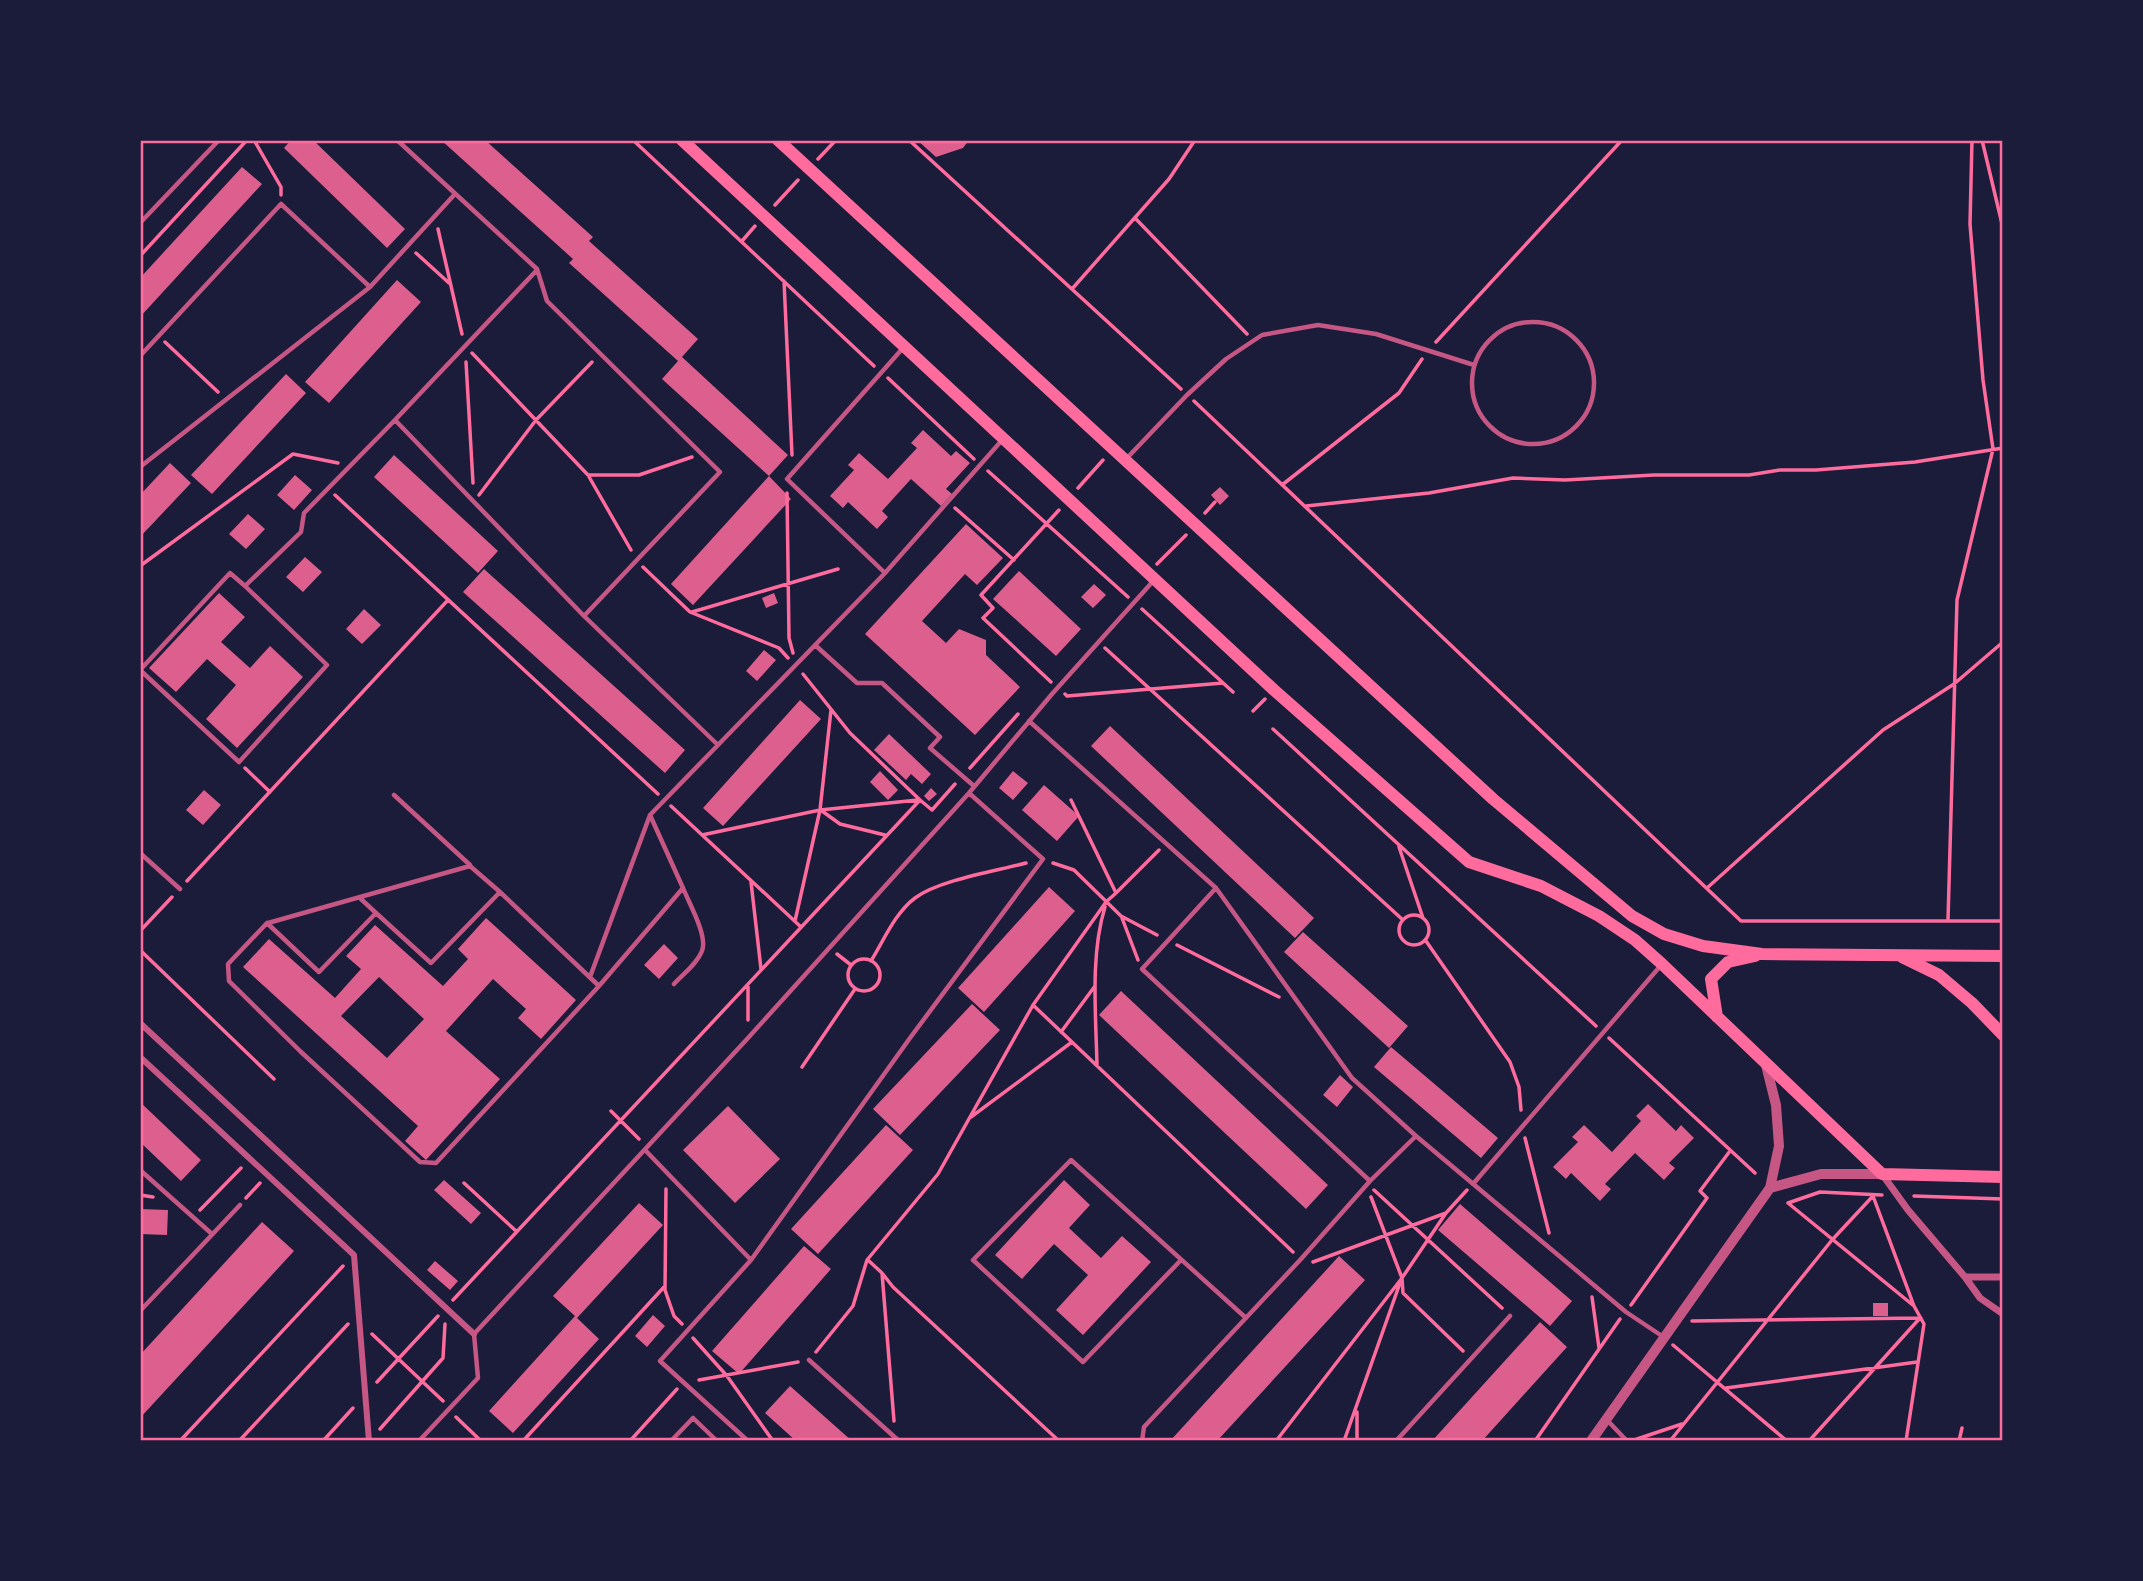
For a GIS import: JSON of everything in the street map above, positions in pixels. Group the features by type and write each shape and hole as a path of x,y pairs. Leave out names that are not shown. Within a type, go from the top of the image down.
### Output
{"main road":[{"path":"682,140 1274,690 1469,862 1541,886 1599,916 1635,940 1882,1174 2003,1177"},
{"path":"778,140 1493,799 1632,916 1664,934 1703,946 1762,954 2003,956"},
{"path":"1717,1017 1711,979 1728,962 1762,954"},
{"path":"1897,956 1939,975 1972,1003 2003,1035"}],"street":[{"path":"140,1023 474,1334"},
{"path":"140,1057 354,1255 369,1441"},
{"path":"1591,1441 1770,1188 1779,1146 1776,1105 1766,1065"},
{"path":"1770,1188 1821,1174 1882,1174 1980,1298 2003,1314"},
{"path":"1965,1277 2003,1277"}],"lane":[{"path":"140,223 219,140"},
{"path":"397,140 537,269 547,301 720,472 584,616"},
{"path":"140,467 370,287 455,194"},
{"path":"140,356 281,204 370,287"},
{"path":"244,586 301,532 304,513 537,269"},
{"path":"1524,322 1546,323 1567,332 1584,348 1593,368 1595,391 1588,413 1574,430 1554,442 1531,445 1509,441 1490,428 1477,410 1471,388 1474,365 1485,345 1502,330 1524,322"},
{"path":"1124,461 1187,395 1226,359 1262,335 1318,325 1376,334 1474,365"},
{"path":"885,573 787,479 905,346"},
{"path":"395,420 584,616 718,745"},
{"path":"590,977 650,815 885,573 1004,439"},
{"path":"230,573 244,586 327,665 239,762 140,670 230,573"},
{"path":"419,1441 478,1378 474,1334 646,1151 969,793 1134,602 1152,576"},
{"path":"815,645 857,683 882,683 940,737 930,747 974,786"},
{"path":"1029,721 1216,888 1352,1078 1416,1136 1626,1312 1664,1338"},
{"path":"748,1441 660,1361 751,1260 902,1049 1043,859 969,793"},
{"path":"394,795 599,986"},
{"path":"650,815 702,933 704,947 699,958 674,985"},
{"path":"140,853 180,889"},
{"path":"470,866 267,923 228,964 229,981 300,1051 421,1162 438,1161 599,986 683,888"},
{"path":"1216,888 1142,969 1368,1184"},
{"path":"360,898 431,962 500,892"},
{"path":"267,923 319,972 376,913"},
{"path":"1473,1184 1662,964"},
{"path":"1142,1441 1144,1427 1368,1184 1416,1136"},
{"path":"646,1151 751,1260"},
{"path":"1181,1259 1083,1362 973,1260 1071,1160 1181,1259 1246,1318"},
{"path":"140,1170 212,1234"},
{"path":"140,1311 240,1205"},
{"path":"1396,1441 1510,1316"},
{"path":"809,1360 897,1439"},
{"path":"671,1441 693,1418 717,1441"},
{"path":"1606,1419 1629,1441"}],"path":[{"path":"140,256 247,140"},
{"path":"633,140 981,465 1233,692"},
{"path":"741,241 836,140"},
{"path":"909,140 1187,395 1741,921 2003,921"},
{"path":"1072,289 1169,178 1195,140"},
{"path":"1282,485 1399,393 1428,350 1622,140"},
{"path":"1948,920 1957,600 1993,449 1983,380 1970,224 1972,140"},
{"path":"1982,140 2003,228"},
{"path":"257,141 281,187 281,204"},
{"path":"435,217 465,346 474,502"},
{"path":"1135,218 1254,341"},
{"path":"408,246 451,285"},
{"path":"784,281 793,449 787,479 789,638 796,665"},
{"path":"159,336 226,399"},
{"path":"465,346 588,475 637,560 690,612 779,648 796,665 850,733 932,810 1023,709"},
{"path":"474,502 536,420 600,354"},
{"path":"1304,506 1429,493 1513,478 1565,480 1654,475 1749,475 1780,470 1816,470 1915,462 2003,448"},
{"path":"1112,450 981,595 993,608 983,618 1067,696 1223,683"},
{"path":"140,566 293,454 351,465"},
{"path":"588,475 639,475 701,454"},
{"path":"328,489 801,927"},
{"path":"948,502 1014,560"},
{"path":"1152,576 1215,502"},
{"path":"690,612 838,569"},
{"path":"1119,605 1127,596"},
{"path":"140,931 448,600"},
{"path":"1098,642 1403,920"},
{"path":"1707,888 1883,730 1954,684 2003,642"},
{"path":"795,921 820,810 831,709"},
{"path":"1273,729 1755,1173"},
{"path":"239,762 270,792"},
{"path":"702,835 820,810 920,800"},
{"path":"323,1441 620,1119 920,800"},
{"path":"1071,800 1116,893"},
{"path":"820,810 840,824 887,835"},
{"path":"630,1441 684,1382 809,1360 853,1306 867,1260 938,1174 1033,1005 1106,902 1166,843"},
{"path":"1398,844 1423,918 1429,926 1426,941 1510,1062 1519,1087 1522,1126 1553,1251"},
{"path":"871,961 898,916 915,898 932,888 1043,859"},
{"path":"751,880 762,970"},
{"path":"1097,1066 1098,927 1106,902"},
{"path":"1423,918 1413,915 1403,920 1399,932 1403,940 1416,946 1426,941"},
{"path":"1121,916 1142,969"},
{"path":"829,948 851,965"},
{"path":"140,950 274,1079"},
{"path":"860,960 871,961 880,973 875,988 865,992 855,989 849,981 851,965 860,960"},
{"path":"748,984 748,1038"},
{"path":"1061,1032 1097,984"},
{"path":"802,1067 855,989"},
{"path":"1033,1005 1307,1265 1446,1213"},
{"path":"970,1118 1072,1042"},
{"path":"611,1111 638,1135 646,1151"},
{"path":"1535,1441 1707,1198 1700,1191 1730,1151"},
{"path":"193,1217 250,1159"},
{"path":"464,1183 516,1231"},
{"path":"1368,1184 1510,1316"},
{"path":"1368,1184 1402,1278 1403,1293 1471,1359"},
{"path":"1276,1441 1402,1278 1446,1213 1473,1184"},
{"path":"1670,1441 1832,1240 1873,1196 1914,1306 1924,1324 1906,1441"},
{"path":"1788,1203 1914,1306"},
{"path":"180,1441 354,1255"},
{"path":"867,1260 1059,1441"},
{"path":"882,1273 897,1439"},
{"path":"1344,1441 1402,1278"},
{"path":"1589,1281 1600,1349"},
{"path":"523,1441 665,1286"},
{"path":"378,1431 443,1358 446,1308"},
{"path":"240,1440 359,1313"},
{"path":"1676,1321 1921,1318"},
{"path":"1809,1441 1921,1318"},
{"path":"360,1324 450,1407 454,1415 481,1441"},
{"path":"1664,1338 1787,1441"},
{"path":"1726,1388 1917,1362"},
{"path":"1357,1406 1357,1441"},
{"path":"1629,1441 1684,1423"},
{"path":"1959,1441 1962,1428"},
{"path":"197,1441 270,1441"}],"building":[{"path":"291,140 313,140 405,229 387,248 284,148"},
{"path":"441,140 485,140 593,237 589,241 698,339 682,357 788,455 769,476 662,379 678,361 569,263 573,259"},
{"path":"917,140 969,140 963,148 936,157"},
{"path":"242,167 262,184 140,317 140,278"},
{"path":"397,280 421,302 329,403 305,382"},
{"path":"286,374 306,393 212,494 191,475"},
{"path":"923,430 951,456 956,451 970,463 946,489 952,494 941,506 911,479 882,511 888,517 877,529 848,502 843,508 830,496 854,470 848,465 859,453 888,479 917,448 911,443"},
{"path":"394,455 498,551 478,573 374,477"},
{"path":"170,463 191,483 140,537 140,495"},
{"path":"295,475 312,490 294,510 277,495"},
{"path":"769,476 791,499 693,605 671,584"},
{"path":"1220,487 1229,496 1220,505 1211,495"},
{"path":"248,514 265,529 246,549 229,534"},
{"path":"966,524 1003,558 977,585 965,574 922,621 946,643 959,629 986,640 986,655 1020,687 975,735 865,634"},
{"path":"305,557 322,572 303,592 286,577"},
{"path":"484,569 685,750 665,773 463,592"},
{"path":"1019,571 1081,629 1056,656 993,599"},
{"path":"1094,584 1106,595 1093,608 1081,597"},
{"path":"219,593 245,617 221,642 250,668 270,646 303,677 237,748 206,719 236,685 207,659 176,692 149,668"},
{"path":"774,593 778,603 766,608 762,598"},
{"path":"364,609 381,625 362,644 346,629"},
{"path":"764,650 776,660 757,681 746,671"},
{"path":"800,700 821,719 723,826 703,808"},
{"path":"1110,726 1314,918 1295,938 1091,746"},
{"path":"889,734 931,774 922,784 911,774 906,780 874,750"},
{"path":"880,771 898,790 888,800 870,782"},
{"path":"1013,771 1028,783 1013,800 999,788"},
{"path":"1044,785 1079,816 1057,841 1022,810"},
{"path":"931,788 937,794 929,801 924,796"},
{"path":"204,790 221,805 203,825 186,810"},
{"path":"1049,887 1075,911 984,1012 958,988"},
{"path":"486,918 576,1000 541,1039 518,1018 526,1009 493,979 446,1031 500,1079 426,1160 405,1141 418,1126 243,967 269,939 335,998 361,969 346,956 375,925 443,986 468,959 458,949","holes":["379,977 424,1019 387,1058 341,1016"]},
{"path":"1303,932 1408,1026 1389,1048 1284,952"},
{"path":"664,944 678,958 659,979 644,965"},
{"path":"1121,991 1328,1185 1306,1209 1099,1015"},
{"path":"972,1004 1000,1030 900,1135 873,1109"},
{"path":"1391,1047 1498,1138 1481,1158 1374,1067"},
{"path":"1340,1075 1353,1087 1337,1107 1323,1095"},
{"path":"140,1102 201,1160 181,1181 140,1142"},
{"path":"1648,1104 1676,1131 1681,1125 1694,1138 1669,1163 1675,1168 1664,1180 1635,1153 1605,1184 1611,1189 1600,1201 1571,1173 1566,1179 1553,1167 1578,1142 1572,1137 1584,1125 1612,1152 1641,1121 1636,1116"},
{"path":"728,1106 780,1159 735,1203 683,1150"},
{"path":"886,1125 913,1150 818,1254 791,1229"},
{"path":"444,1180 481,1213 471,1224 434,1190"},
{"path":"1064,1180 1090,1205 1069,1228 1101,1258 1122,1236 1151,1262 1083,1335 1056,1310 1088,1275 1054,1244 1022,1279 995,1255"},
{"path":"639,1203 663,1225 577,1318 599,1339 513,1433 489,1411 575,1316 553,1296"},
{"path":"1460,1204 1572,1301 1550,1326 1438,1230"},
{"path":"140,1209 168,1210 167,1235 140,1234"},
{"path":"262,1222 294,1251 140,1418 140,1355"},
{"path":"804,1246 831,1269 739,1374 712,1351"},
{"path":"1339,1256 1365,1280 1217,1441 1170,1441"},
{"path":"435,1261 458,1281 450,1290 427,1270"},
{"path":"1873,1303 1888,1303 1888,1316 1873,1316"},
{"path":"653,1315 665,1326 647,1347 635,1336"},
{"path":"1540,1322 1567,1347 1482,1441 1432,1441"},
{"path":"790,1386 852,1441 796,1441 765,1413"}]}
